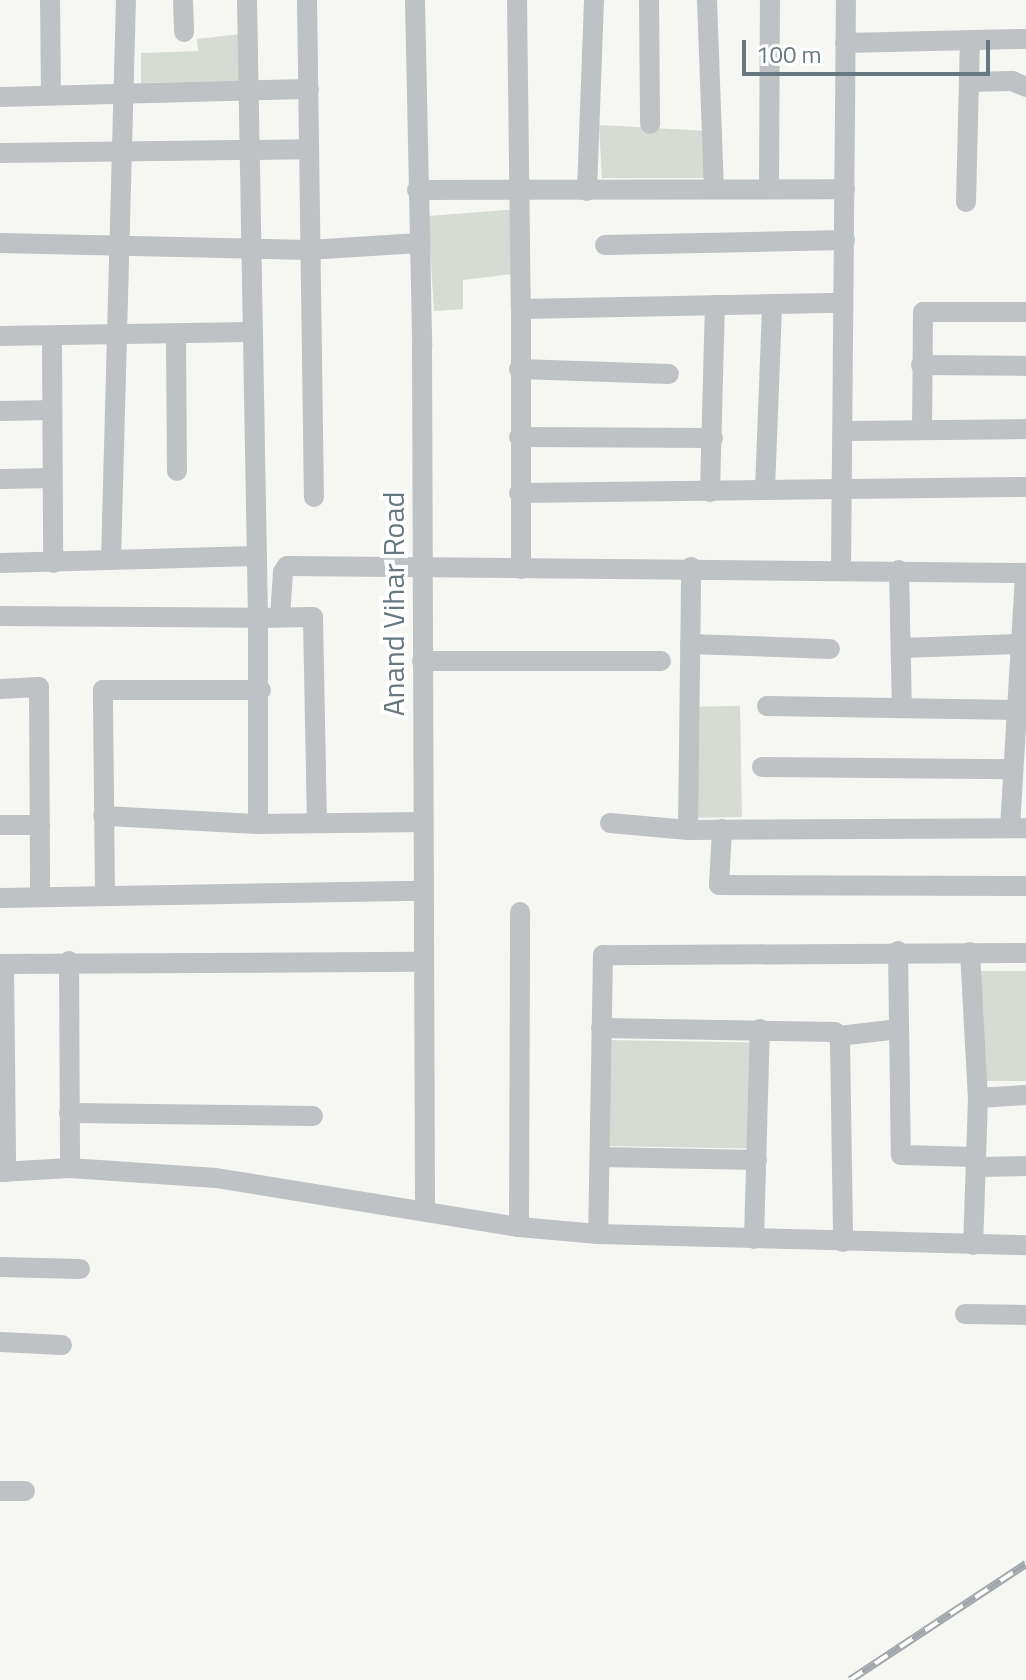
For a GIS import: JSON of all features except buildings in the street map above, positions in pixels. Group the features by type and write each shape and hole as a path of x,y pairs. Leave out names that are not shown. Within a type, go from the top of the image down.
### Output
{"street":[{"path":"50,0 51,95"},
{"path":"111,560 117,335 116,242 126,94 126,0"},
{"path":"183,0 184,32"},
{"path":"247,0 251,90 249,332 261,690 258,824"},
{"path":"307,0 308,250 314,497"},
{"name":"Anand Vihar Road","path":"415,0 423,569 421,962 425,1209"},
{"path":"517,0 521,193 521,569"},
{"path":"587,191 594,0"},
{"path":"649,0 650,124"},
{"path":"707,0 714,189"},
{"path":"769,185 770,0"},
{"path":"841,569 846,0"},
{"path":"845,43 1026,39"},
{"path":"966,202 970,40"},
{"path":"969,82 1012,81 1026,87"},
{"path":"0,97 309,89"},
{"path":"0,153 309,149"},
{"path":"417,190 521,193 769,185 845,189"},
{"path":"605,245 845,240"},
{"path":"0,243 116,242 308,250 419,243"},
{"path":"521,309 843,303"},
{"path":"765,490 772,304"},
{"path":"710,492 715,305"},
{"path":"922,430 923,312 1026,312"},
{"path":"0,336 249,332"},
{"path":"176,334 177,471"},
{"path":"52,337 53,563"},
{"path":"921,365 1026,366"},
{"path":"519,369 669,374"},
{"path":"0,411 51,410"},
{"path":"844,431 1026,429"},
{"path":"519,437 713,438"},
{"path":"0,479 52,478"},
{"path":"519,493 842,492 1026,487"},
{"path":"0,563 255,556"},
{"path":"280,617 287,566 423,569 691,567 1025,573 1013,769 1018,828 688,830 610,823"},
{"path":"688,830 691,567"},
{"path":"899,570 902,708"},
{"path":"0,616 313,617 317,823"},
{"path":"690,644 830,649"},
{"path":"901,648 1021,644"},
{"path":"422,661 661,661"},
{"path":"0,689 39,687 40,896"},
{"path":"105,894 103,690 261,690"},
{"path":"767,706 1017,710"},
{"path":"762,767 1013,769"},
{"path":"103,816 258,824 423,822"},
{"path":"0,825 40,825"},
{"path":"722,829 719,885 1026,886"},
{"path":"0,898 422,891"},
{"path":"519,1227 520,912"},
{"path":"598,1234 603,955 898,951 1026,953"},
{"path":"898,951 901,1155 1026,1166"},
{"path":"970,952 978,1098 973,1245"},
{"path":"69,961 70,1168"},
{"path":"421,962 69,961 2,964 3,1172 70,1168 216,1178 425,1209 519,1227 598,1234 1026,1245"},
{"path":"601,1028 828,1030 839,1036 899,1029"},
{"path":"754,1239 760,1029"},
{"path":"839,1036 843,1242"},
{"path":"978,1098 1026,1095"},
{"path":"69,1113 313,1116"},
{"path":"601,1157 757,1160"},
{"path":"0,1267 80,1269"},
{"path":"965,1314 1026,1315"},
{"path":"0,1342 62,1345"},
{"path":"0,1491 25,1491"}],"shaded area":[{"path":"240,34 239,81 141,83 141,53 198,51 197,39"},
{"path":"599,125 707,131 705,178 602,178"},
{"path":"519,209 520,273 463,280 463,309 434,311 428,216"},
{"path":"740,706 742,817 694,818 692,707"},
{"path":"980,971 1026,971 1026,1081 980,1081"},
{"path":"606,1040 755,1043 753,1149 604,1146"}],"railway":[{"path":"850,1680 1026,1564"}]}
